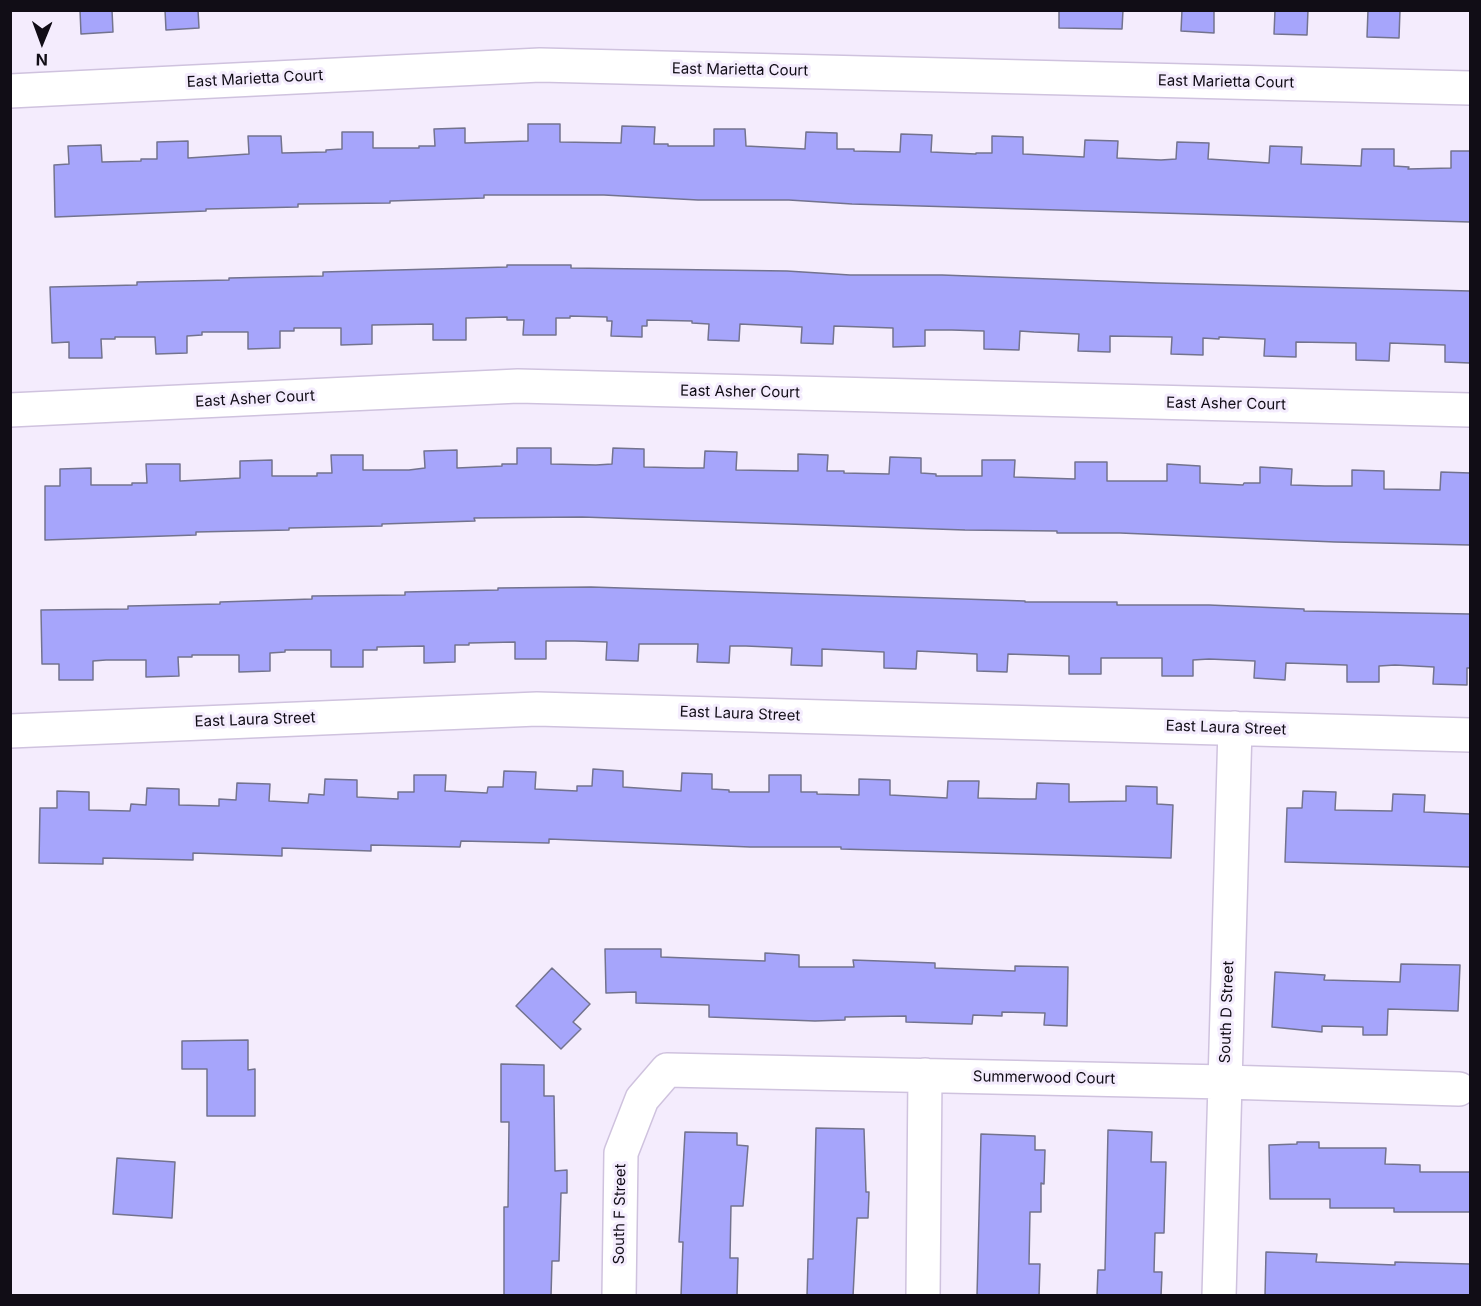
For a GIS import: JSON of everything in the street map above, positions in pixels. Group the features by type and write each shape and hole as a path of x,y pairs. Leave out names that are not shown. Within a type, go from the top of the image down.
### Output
{"street":[{"name":"East Marietta Court","path":"10,91 540,65 1470,88"},
{"name":"East Asher Court","path":"10,410 519,386 1470,410"},
{"name":"East Laura Street","path":"10,731 537,709 1470,735"},
{"name":"South D Street","path":"1219,1296 1235,729"},
{"name":"Summerwood Court","path":"642,1099 667,1070 1459,1089"},
{"path":"923,1296 925,1075"},
{"name":"South F Street","path":"619,1296 621,1153 642,1099"}],"building":[{"path":"80,10 112,10 113,32 81,34"},
{"path":"165,10 198,10 199,28 166,30"},
{"path":"1059,10 1123,10 1122,29 1059,28"},
{"path":"1182,10 1214,10 1214,33 1181,31"},
{"path":"1275,10 1308,10 1307,35 1274,34"},
{"path":"1368,10 1400,10 1399,38 1367,37"},
{"path":"528,124 560,124 560,142 621,143 622,126 655,127 654,144 668,144 668,146 714,146 714,129 745,129 746,146 805,149 806,132 837,133 837,149 854,149 854,151 900,152 901,134 932,135 931,152 992,153 992,136 1023,137 1023,154 1084,157 1085,140 1118,141 1117,158 1161,160 1176,159 1177,142 1209,143 1208,159 1269,163 1270,146 1302,147 1301,164 1361,166 1362,149 1394,149 1394,166 1409,167 1408,169 1451,168 1451,151 1470,151 1470,222 852,204 789,200 698,200 604,195 484,195 484,198 390,201 390,203 298,204 298,207 55,217 54,165 69,164 68,146 101,145 102,162 157,159 157,142 188,141 188,158 249,154 248,136 281,136 282,153 326,152 326,150 342,149 342,132 373,132 373,148 419,148 419,146 435,146 434,129 465,128 465,143 528,141"},
{"path":"507,265 1470,291 1470,363 1445,362 1445,345 1390,343 1389,361 1356,360 1356,343 1296,342 1296,357 1264,356 1265,339 1219,337 1219,339 1203,338 1203,355 1171,354 1172,337 1110,336 1110,352 1078,351 1079,334 1020,331 1019,350 984,349 984,331 925,330 925,346 893,347 893,328 834,326 833,344 801,343 802,327 740,324 739,341 708,340 709,324 692,323 692,321 647,320 647,326 642,326 642,337 611,336 612,321 607,321 607,317 570,316 570,318 556,318 556,335 523,335 524,320 507,320 507,317 466,318 466,340 433,340 433,324 372,325 372,344 341,345 341,328 294,328 294,331 280,331 280,348 248,349 248,332 202,332 202,335 187,336 187,353 156,354 155,337 115,337 115,339 101,339 102,358 69,358 69,342 52,343 50,287 137,285 137,282 323,276 323,272 507,267"},
{"path":"517,448 551,448 551,464 596,465 612,464 613,448 644,449 644,467 688,468 704,468 705,451 737,452 736,470 798,471 798,454 828,455 827,471 844,471 844,473 889,474 890,457 921,458 921,473 936,474 936,476 982,476 982,460 1015,460 1014,477 1075,479 1075,462 1107,462 1107,481 1167,481 1167,464 1200,466 1200,483 1243,485 1244,483 1260,483 1260,467 1292,469 1291,485 1352,486 1352,470 1384,471 1384,489 1440,490 1441,472 1470,473 1470,545 582,517 474,518 475,521 382,524 382,526 289,528 289,530 196,532 196,535 45,540 45,486 60,486 60,469 91,468 91,485 132,485 132,483 147,483 146,464 180,464 180,481 240,478 240,461 272,460 272,476 317,476 317,473 332,473 331,455 363,455 363,470 409,470 425,468 424,451 457,450 457,468 517,464"},
{"path":"591,587 1025,602 1117,602 1117,605 1209,605 1304,609 1304,611 1470,614 1470,668 1467,668 1467,685 1433,684 1434,667 1379,666 1379,682 1347,682 1347,665 1286,663 1285,680 1254,678 1255,661 1209,659 1193,660 1193,676 1162,676 1162,658 1101,658 1101,674 1069,674 1069,656 1008,654 1007,672 977,671 977,654 917,651 916,669 884,668 884,652 822,649 822,666 791,665 792,648 746,646 730,646 729,663 697,662 698,644 639,644 638,661 606,660 607,642 575,641 546,641 546,659 515,659 515,642 469,643 469,645 455,645 455,662 424,663 424,646 377,647 377,650 363,650 363,667 331,667 331,650 285,650 285,652 270,653 270,671 239,672 239,655 192,655 192,657 178,657 179,676 146,677 146,660 93,661 93,680 59,680 59,664 42,664 41,610 128,609 128,606 312,599 312,596 405,595 405,592 498,590 498,588"},
{"path":"593,769 623,771 623,787 681,791 682,773 712,774 712,789 729,790 729,792 769,792 769,775 801,775 801,792 859,795 859,779 890,780 890,795 947,798 948,781 979,781 978,798 1036,799 1037,783 1069,784 1069,802 1126,801 1126,786 1157,787 1157,804 1173,805 1171,858 841,849 841,847 750,847 549,839 549,843 461,841 460,847 371,845 371,851 282,848 282,856 193,853 193,860 103,858 103,864 39,863 40,808 57,808 57,791 89,792 89,810 130,811 131,804 146,805 147,788 179,789 179,805 219,806 219,799 236,800 237,783 270,784 269,801 308,803 309,794 324,795 325,779 357,780 357,797 398,799 398,792 414,792 414,775 446,775 445,791 487,793 488,787 503,787 504,771 536,772 535,789 577,791 577,786 592,786"},
{"path":"1303,791 1336,792 1335,810 1392,811 1393,794 1425,795 1424,812 1470,814 1470,867 1285,862 1287,808 1302,808"},
{"path":"605,949 661,949 661,957 765,961 765,953 799,955 799,967 854,967 853,960 935,963 935,968 1015,971 1015,966 1068,967 1067,1026 1044,1025 1045,1013 1002,1012 1002,1016 973,1015 972,1024 906,1022 906,1016 845,1017 845,1020 815,1021 709,1017 709,1005 636,1003 636,992 606,993"},
{"path":"1401,964 1460,965 1458,1011 1388,1009 1387,1035 1363,1035 1363,1027 1322,1026 1322,1032 1272,1027 1275,972 1325,975 1324,980 1400,982"},
{"path":"552,968 590,1004 573,1022 581,1029 561,1049 516,1006"},
{"path":"248,1040 248,1070 255,1069 255,1116 207,1116 207,1069 182,1069 182,1041"},
{"path":"501,1064 544,1065 544,1096 554,1096 555,1171 567,1170 567,1193 561,1193 559,1261 552,1261 551,1296 504,1296 504,1207 508,1207 509,1122 501,1122"},
{"path":"816,1128 864,1129 866,1192 869,1192 868,1218 857,1218 853,1296 807,1296 808,1259 813,1259"},
{"path":"1108,1130 1152,1132 1151,1162 1166,1162 1164,1233 1155,1233 1154,1272 1162,1272 1161,1296 1097,1296 1098,1270 1105,1270"},
{"path":"685,1132 737,1133 737,1145 748,1146 743,1206 731,1206 730,1258 738,1258 737,1296 681,1296 683,1242 679,1242"},
{"path":"981,1134 1035,1136 1035,1150 1045,1150 1044,1184 1041,1183 1041,1212 1030,1212 1029,1264 1040,1264 1039,1296 977,1296"},
{"path":"1297,1142 1319,1142 1319,1148 1386,1148 1385,1164 1420,1165 1420,1172 1470,1172 1470,1212 1394,1212 1394,1208 1330,1208 1330,1199 1270,1199 1269,1145 1297,1144"},
{"path":"117,1158 175,1162 172,1218 113,1214"},
{"path":"1266,1252 1317,1254 1316,1262 1395,1265 1395,1262 1470,1264 1470,1296 1265,1296"}]}
